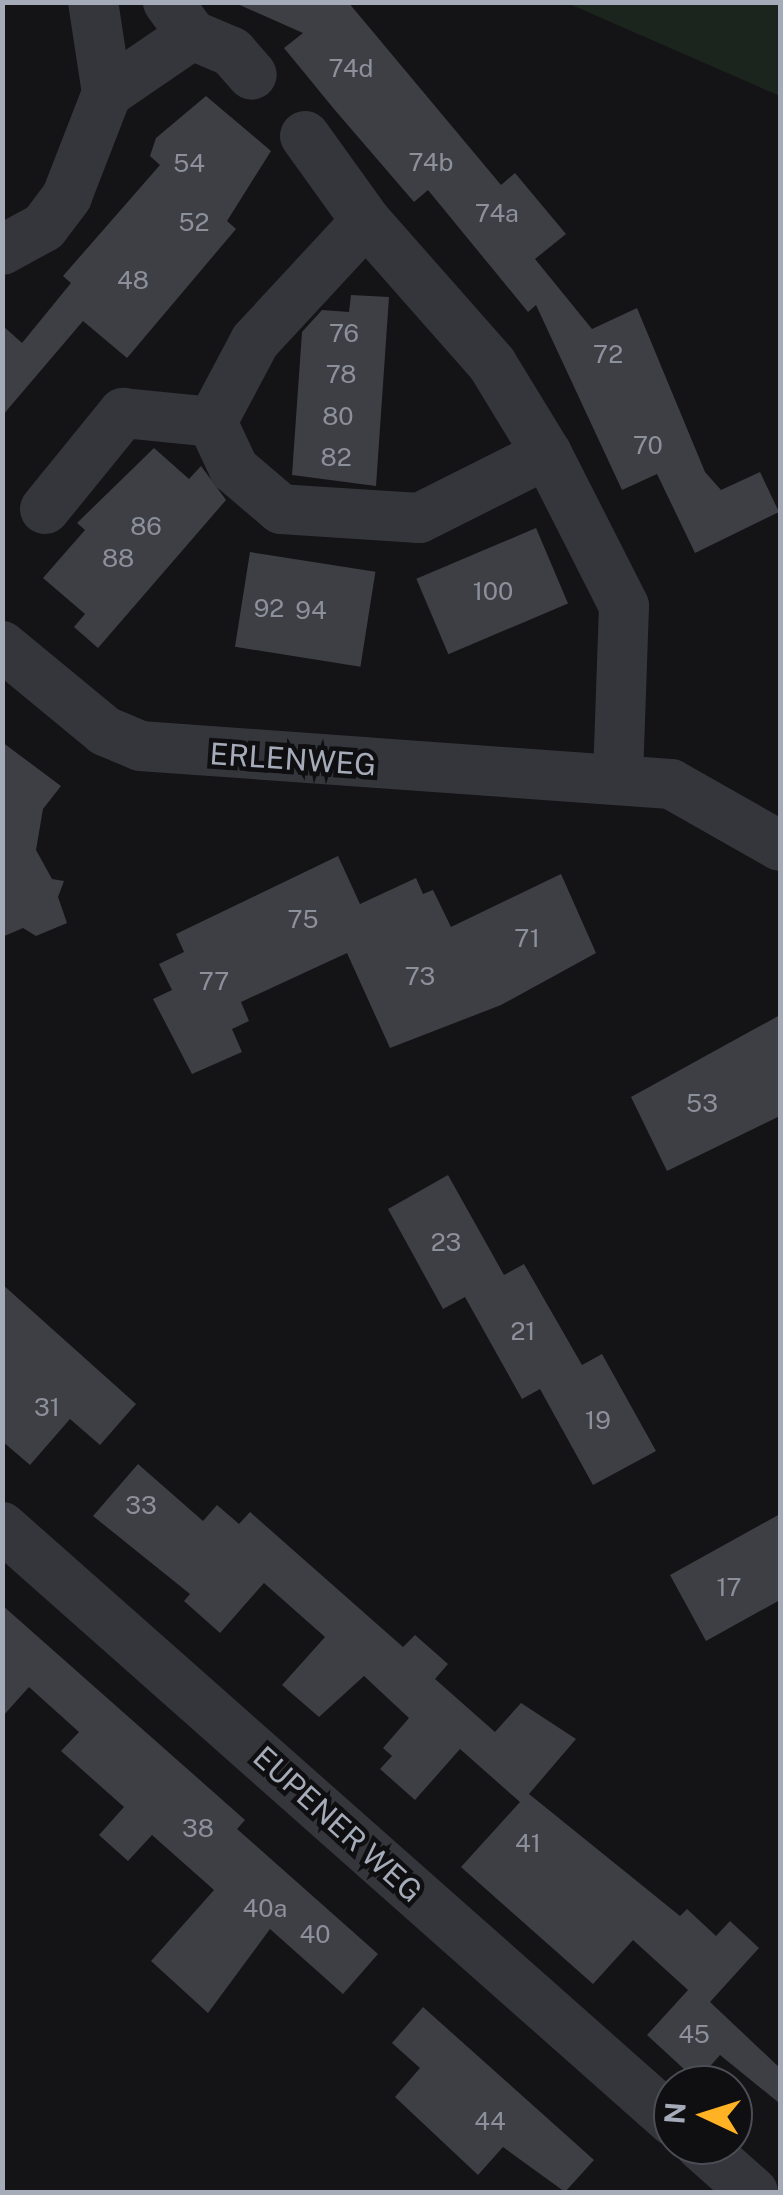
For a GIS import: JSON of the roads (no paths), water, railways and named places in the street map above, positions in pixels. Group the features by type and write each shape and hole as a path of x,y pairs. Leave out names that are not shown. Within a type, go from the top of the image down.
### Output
{"street":[{"path":"93,2 107,93"},
{"path":"2,250 44,227 67,196 107,93 180,19 232,52 252,75"},
{"path":"304,136 366,221 492,364 546,454 624,606 618,780"},
{"path":"212,422 256,342 366,221"},
{"path":"45,509 123,413 212,422"},
{"path":"212,422 234,469 282,510 419,518 546,454"},
{"name":"ERLENWEG","path":"2,646 105,732 140,746 671,784 714,801 780,846"},
{"name":"EUPENER WEG","path":"2,1527 653,2104"},
{"path":"723,2165 753,2192"}]}
